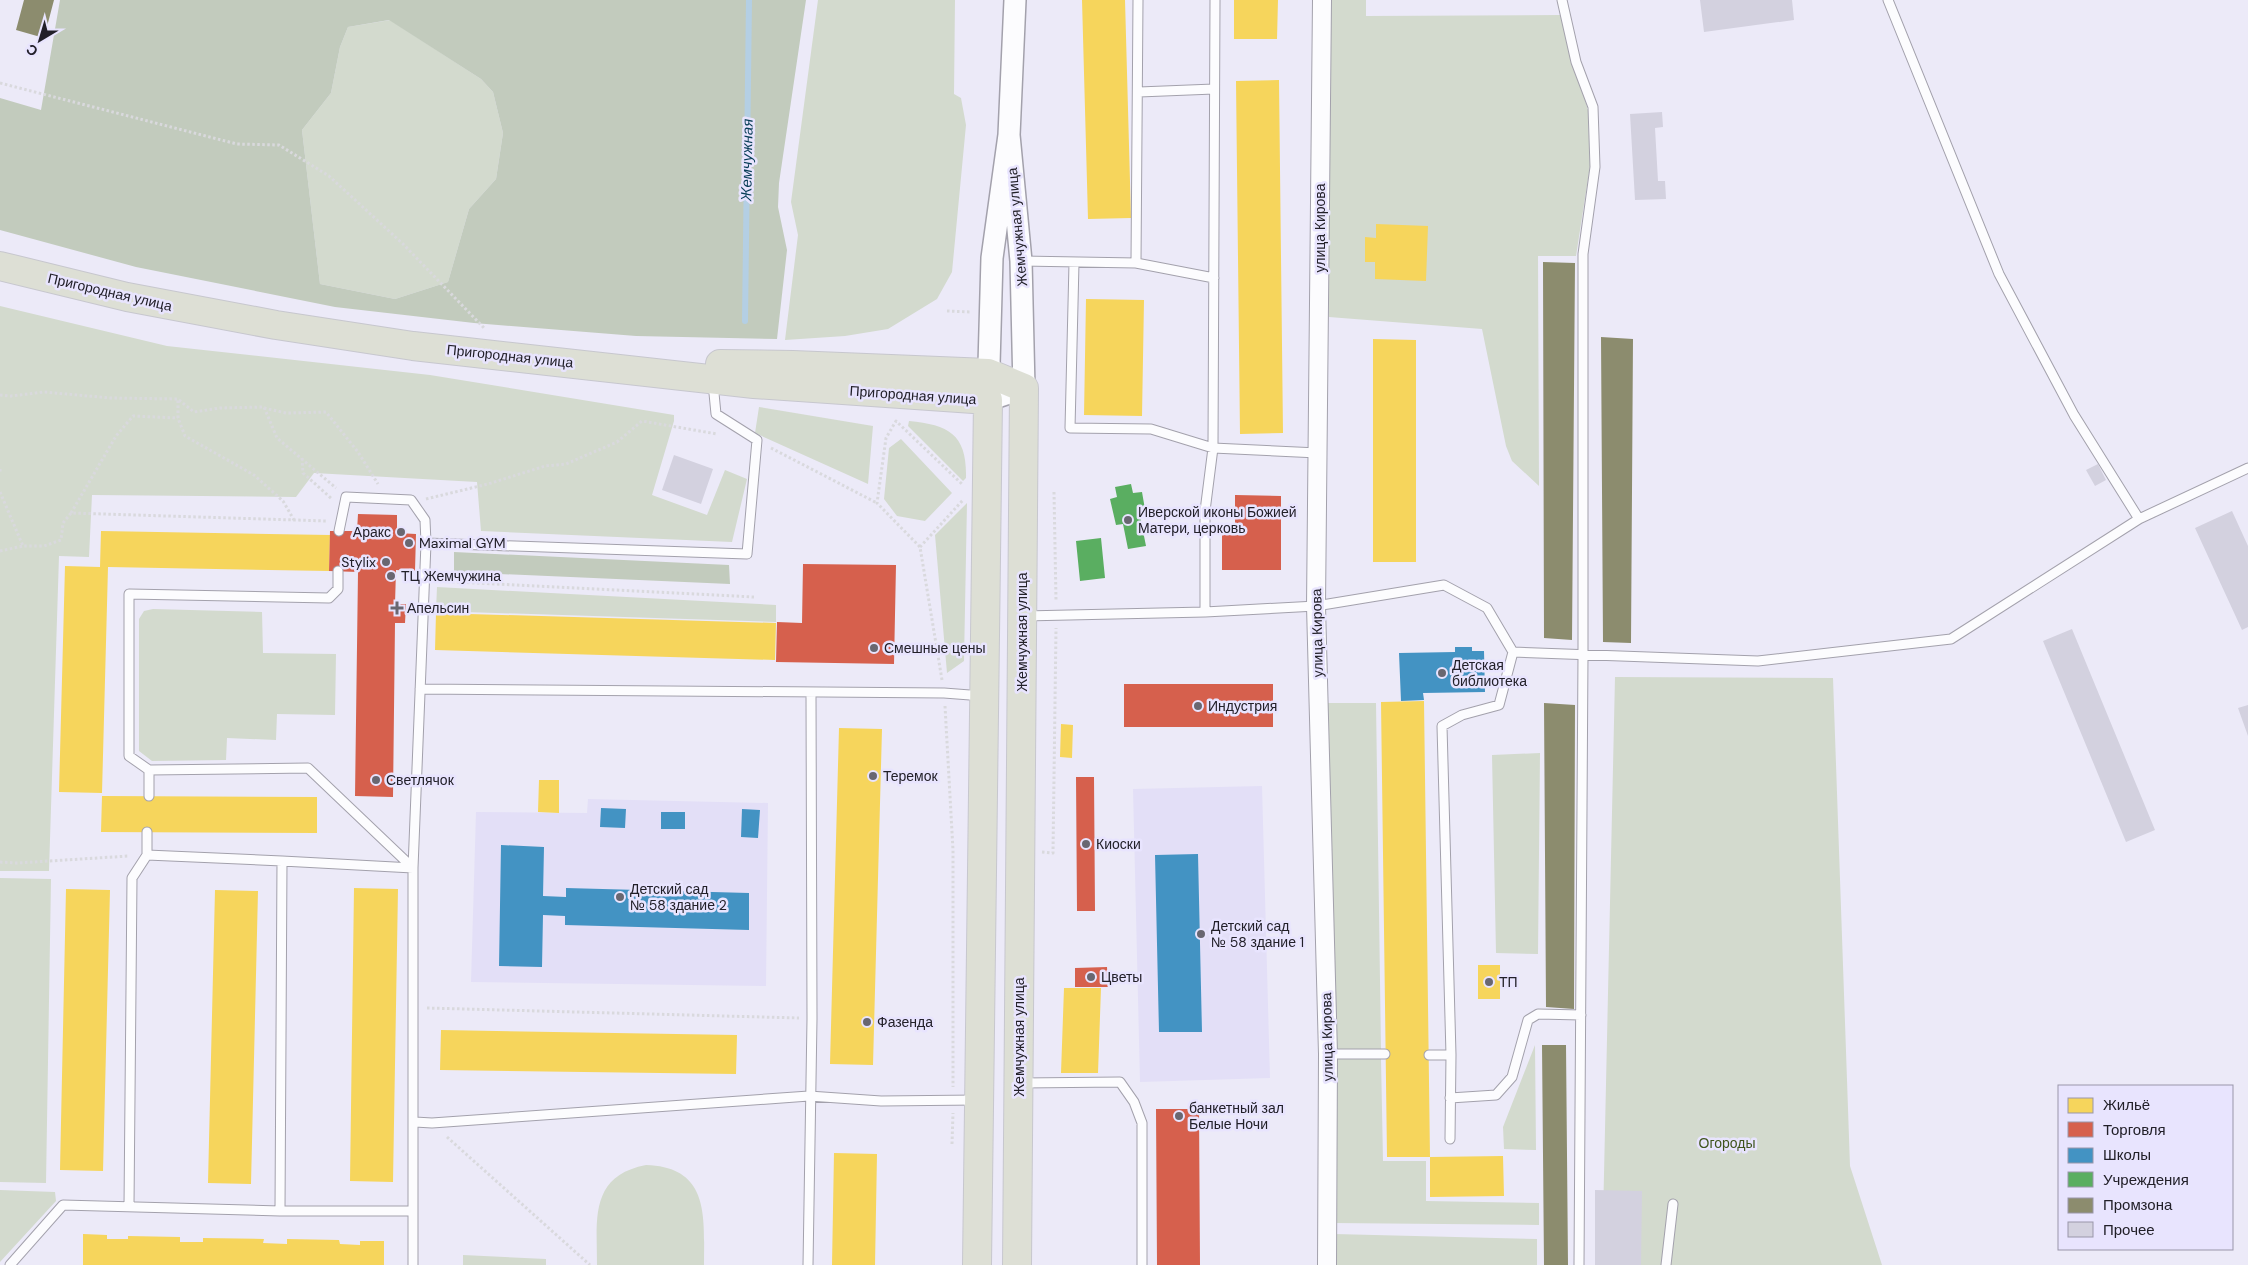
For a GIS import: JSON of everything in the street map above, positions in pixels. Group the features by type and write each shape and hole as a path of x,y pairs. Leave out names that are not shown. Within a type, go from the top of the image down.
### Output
{"main road":[{"name":"Пригородная улица","path":"0,266 127,297 276,325 412,346 754,384 988,400"},
{"path":"585,364 793,364 988,373 1024,388"},
{"name":"Жемчужная улица","path":"1017,1265 1024,388"},
{"path":"977,1265 984,851 982,696 988,400"},
{"path":"986,471 994,460 1004,458 1010,460 1023,474"}],"street":[{"name":"Жемчужная улица","path":"1014,0 1009,135 1021,261 1024,388"},
{"name":"улица Кирова","path":"1322,0 1316,606 1328,1054 1328,1265"},
{"path":"988,400 992,258 1009,135"},
{"name":"Пригородная улица","path":"988,400 1024,388"}],"lane":[{"path":"1136,262 1139,92 1138,0"},
{"path":"1205,612 1205,511 1213,448 1215,0"},
{"path":"1562,0 1576,62 1593,107 1595,166 1582,254 1583,655 1579,1265"},
{"path":"1888,0 1999,274 2074,415 2139,519"},
{"path":"1139,92 1214,89"},
{"path":"1021,261 1074,263 1136,262 1214,278"},
{"path":"1074,263 1070,428 1151,430 1213,448 1318,453"},
{"path":"426,543 747,554 757,440 716,414 712,378"},
{"path":"1513,652 1758,661 1951,639 2139,519 2248,468"},
{"path":"339,531 346,497 411,500 425,520 426,543 413,868 415,1122 412,1265"},
{"path":"338,571 338,589 329,598 130,594 129,756 150,770 308,768 413,868"},
{"path":"1022,616 1205,612 1316,606 1444,585 1487,608 1513,652 1499,705 1462,715 1442,726 1450,1056 1450,1139"},
{"path":"420,689 944,693 982,696"},
{"path":"808,1265 809,1096 812,1019 812,693"},
{"path":"149,796 150,770"},
{"path":"129,1206 132,878 147,855 147,832"},
{"path":"147,855 413,868"},
{"path":"280,1210 282,861"},
{"path":"1450,1098 1496,1095 1512,1077 1528,1020 1538,1014 1581,1015"},
{"path":"1328,1054 1386,1054"},
{"path":"1429,1055 1450,1056"},
{"path":"1019,1083 1120,1082 1134,1102 1142,1124 1142,1265"},
{"path":"415,1122 432,1123 809,1096 881,1100 980,1100"},
{"path":"1666,1265 1672,1204"},
{"path":"10,1265 63,1205 413,1211"}],"path":[{"path":"0,83 237,144 279,145 329,176 403,244 488,333"},
{"path":"947,311 972,312"},
{"path":"0,395 11,396 44,392 110,398 178,399 194,412 220,408 264,407 286,413 326,412 358,452 387,499"},
{"path":"178,399 178,418 185,436 254,475 283,501 292,512 294,520"},
{"path":"264,407 277,438 346,497"},
{"path":"0,551 22,546 44,546 61,540 63,523 71,513 116,436 134,416 178,418"},
{"path":"411,500 440,497 544,466 566,464 617,442 642,421 719,434"},
{"path":"877,503 886,438 896,421 964,486"},
{"path":"757,440 877,503 920,547 944,693 953,850 952,1149"},
{"path":"71,513 327,521 343,508 302,473 302,458"},
{"path":"0,492 22,546"},
{"path":"1053,853 1056,616 1054,492"},
{"path":"920,547 964,499"},
{"path":"424,580 754,597"},
{"path":"0,862 17,863 147,855"},
{"path":"414,1007 812,1019"},
{"path":"432,1123 590,1265"}],"shaded area":[{"name":"Детский сад № 58 здание 1","path":"1262,786 1270,1078 1140,1082 1133,789"},
{"name":"Детский сад № 58 здание 2","path":"588,799 768,803 766,986 471,982 476,812 587,813"}],"green space":[{"path":"60,0 806,0 779,183 778,207 787,250 777,339 636,336 474,323 335,307 136,267 0,230 0,98 41,110","holes":["389,20 481,79 493,92 503,133 496,179 469,209 448,282 395,299 320,284 302,130 331,93 340,47 348,27"]},
{"path":"818,0 955,0 954,94 961,98 966,125 952,272 937,299 888,329 845,336 785,340 798,235 791,202"},
{"path":"1327,0 1366,0 1366,16 1560,15 1588,110 1590,166 1576,256 1538,256 1539,486 1512,461 1506,446 1482,329 1329,317"},
{"path":"390,20 481,79 493,92 503,133 496,179 469,209 448,282 395,299 320,284 302,130 331,93 340,47 348,27"},
{"path":"0,306 167,346 430,375 674,415 674,421 652,495 707,515 725,470 747,479 732,542 481,531 477,482 314,473 296,497 92,495 89,557 59,556 49,871 0,871"},
{"path":"759,407 873,426 868,484 755,433"},
{"path":"909,421 945,429 953,435 959,442 966,463 966,478 963,481 908,426"},
{"path":"901,439 952,493 925,521 897,516 884,499 889,448"},
{"path":"967,503 964,661 947,673 935,535"},
{"path":"454,552 729,565 730,584 454,572"},
{"path":"437,587 776,605 776,622 436,611"},
{"path":"153,609 262,612 263,653 336,654 335,715 277,714 276,740 227,738 226,760 152,761 139,751 139,619 144,611"},
{"name":"Огороды","path":"1615,677 1833,678 1850,1166 1882,1265 1602,1265"},
{"path":"1325,703 1376,703 1381,1050 1334,1050"},
{"path":"1540,753 1538,954 1496,953 1492,755"},
{"path":"0,878 51,879 46,1183 0,1182"},
{"path":"1535,1045 1536,1150 1504,1149 1503,1127"},
{"path":"1333,1057 1381,1059 1383,1161 1426,1161 1426,1201 1539,1203 1539,1225 1333,1223"},
{"path":"646,1165 667,1168 682,1175 692,1185 699,1198 703,1213 704,1265 597,1265 597,1216 605,1190 614,1179 628,1171"},
{"path":"0,1190 55,1192 56,1201 0,1262"},
{"path":"1334,1234 1537,1239 1537,1265 1333,1265"},
{"path":"463,1255 546,1259 546,1265 463,1265"}],"building: Жильё":[{"path":"1082,0 1125,0 1131,218 1088,219"},
{"path":"1234,0 1278,0 1277,39 1234,39"},
{"path":"1279,80 1283,433 1240,434 1236,81"},
{"path":"1376,224 1428,226 1426,281 1375,279 1375,262 1365,262 1365,237 1376,238"},
{"path":"1086,299 1144,300 1142,416 1084,415"},
{"path":"1373,339 1416,340 1416,562 1373,562"},
{"path":"101,531 330,535 329,571 108,567 102,793 59,792 65,566 100,567"},
{"path":"436,613 776,623 775,660 435,650"},
{"path":"1424,701 1430,1157 1387,1157 1381,702"},
{"path":"1061,724 1073,725 1072,758 1060,757"},
{"path":"839,728 882,729 873,1065 830,1064"},
{"path":"539,780 559,780 559,813 538,812"},
{"path":"102,796 317,797 317,833 101,832"},
{"path":"354,888 398,889 393,1182 350,1181"},
{"path":"66,889 110,890 103,1171 60,1170"},
{"path":"215,890 258,891 251,1184 208,1183"},
{"name":"ТП","path":"1478,965 1500,965 1500,999 1478,999"},
{"path":"1064,988 1101,988 1098,1073 1061,1073"},
{"path":"441,1030 737,1035 736,1074 440,1070"},
{"path":"834,1153 877,1154 875,1265 832,1265"},
{"path":"1503,1156 1504,1196 1430,1197 1430,1157"},
{"path":"83,1234 107,1235 107,1239 128,1239 128,1236 180,1237 180,1242 203,1242 203,1238 264,1239 263,1243 287,1244 287,1239 339,1240 340,1244 360,1245 360,1241 384,1241 384,1265 83,1265"}],"building: Торговля":[{"path":"1235,495 1281,496 1281,570 1222,570 1222,533 1235,533"},
{"path":"358,514 397,515 397,533 416,534 415,571 396,570 395,604 406,604 405,623 395,623 393,797 355,796 358,572 329,571 330,531 357,531"},
{"path":"803,564 896,565 894,664 776,662 777,622 802,623"},
{"name":"Индустрия","path":"1124,684 1273,684 1273,727 1124,727"},
{"name":"Киоски","path":"1076,777 1094,777 1095,911 1077,911"},
{"name":"Цветы","path":"1107,967 1108,987 1075,987 1075,968"},
{"path":"1156,1109 1199,1109 1200,1265 1157,1265"}],"building: Школы":[{"path":"1455,647 1472,647 1472,651 1484,651 1485,692 1423,693 1424,700 1401,701 1399,653 1455,652"},
{"path":"601,808 626,809 625,828 600,827"},
{"path":"742,809 760,810 758,838 741,837"},
{"path":"661,812 685,812 685,829 661,829"},
{"path":"501,845 544,847 543,896 566,897 566,888 749,893 749,930 565,925 565,916 543,915 542,967 499,966"},
{"path":"1198,854 1202,1032 1159,1032 1155,855"}],"building: Учреждения":[{"name":"Иверской иконы Божией Матери, церковь","path":"1131,484 1133,493 1142,492 1146,515 1140,516 1146,546 1128,549 1123,524 1116,525 1110,499 1117,497 1115,487"},
{"path":"1101,538 1105,578 1080,581 1076,541"}],"building: Промзона":[{"path":"24,0 54,0 44,38 16,30"},
{"path":"1543,262 1575,263 1572,640 1544,638"},
{"path":"1601,337 1633,339 1631,643 1603,642"},
{"path":"1544,703 1575,705 1574,1009 1546,1007"},
{"path":"1542,1045 1566,1045 1568,1265 1544,1265"}],"building: Прочее":[{"path":"1700,0 1792,0 1794,20 1704,32"},
{"path":"1662,112 1663,127 1655,128 1658,181 1665,181 1666,199 1635,200 1630,114"},
{"path":"674,455 713,469 701,504 662,490"},
{"path":"2098,464 2106,480 2095,486 2086,470"},
{"path":"2232,511 2248,546 2248,627 2242,630 2195,528"},
{"path":"2072,629 2155,830 2126,842 2043,641"},
{"path":"2248,705 2248,736 2238,708"},
{"path":"1595,1190 1642,1191 1641,1265 1595,1265"}],"waterway":[{"name":"Жемчужная","path":"745,321 749,0"}],"place":[{"name":"Иверской иконы Божией Матери, церковь","path":"1128,520"},
{"name":"Аракс","path":"401,532"},
{"name":"Maximal GYM","path":"409,543"},
{"name":"Stylix","path":"386,562"},
{"name":"ТЦ Жемчужина","path":"391,576"},
{"name":"Апельсин","path":"397,608"},
{"name":"Смешные цены","path":"874,648"},
{"name":"Детская библиотека","path":"1442,673"},
{"name":"Индустрия","path":"1198,706"},
{"name":"Теремок","path":"873,776"},
{"name":"Светлячок","path":"376,780"},
{"name":"Киоски","path":"1086,844"},
{"name":"Детский сад № 58 здание 2","path":"620,897"},
{"name":"Детский сад № 58 здание 1","path":"1201,934"},
{"name":"Цветы","path":"1091,977"},
{"name":"ТП","path":"1489,982"},
{"name":"Фазенда","path":"867,1022"},
{"name":"банкетный зал Белые Ночи","path":"1179,1116"}]}
